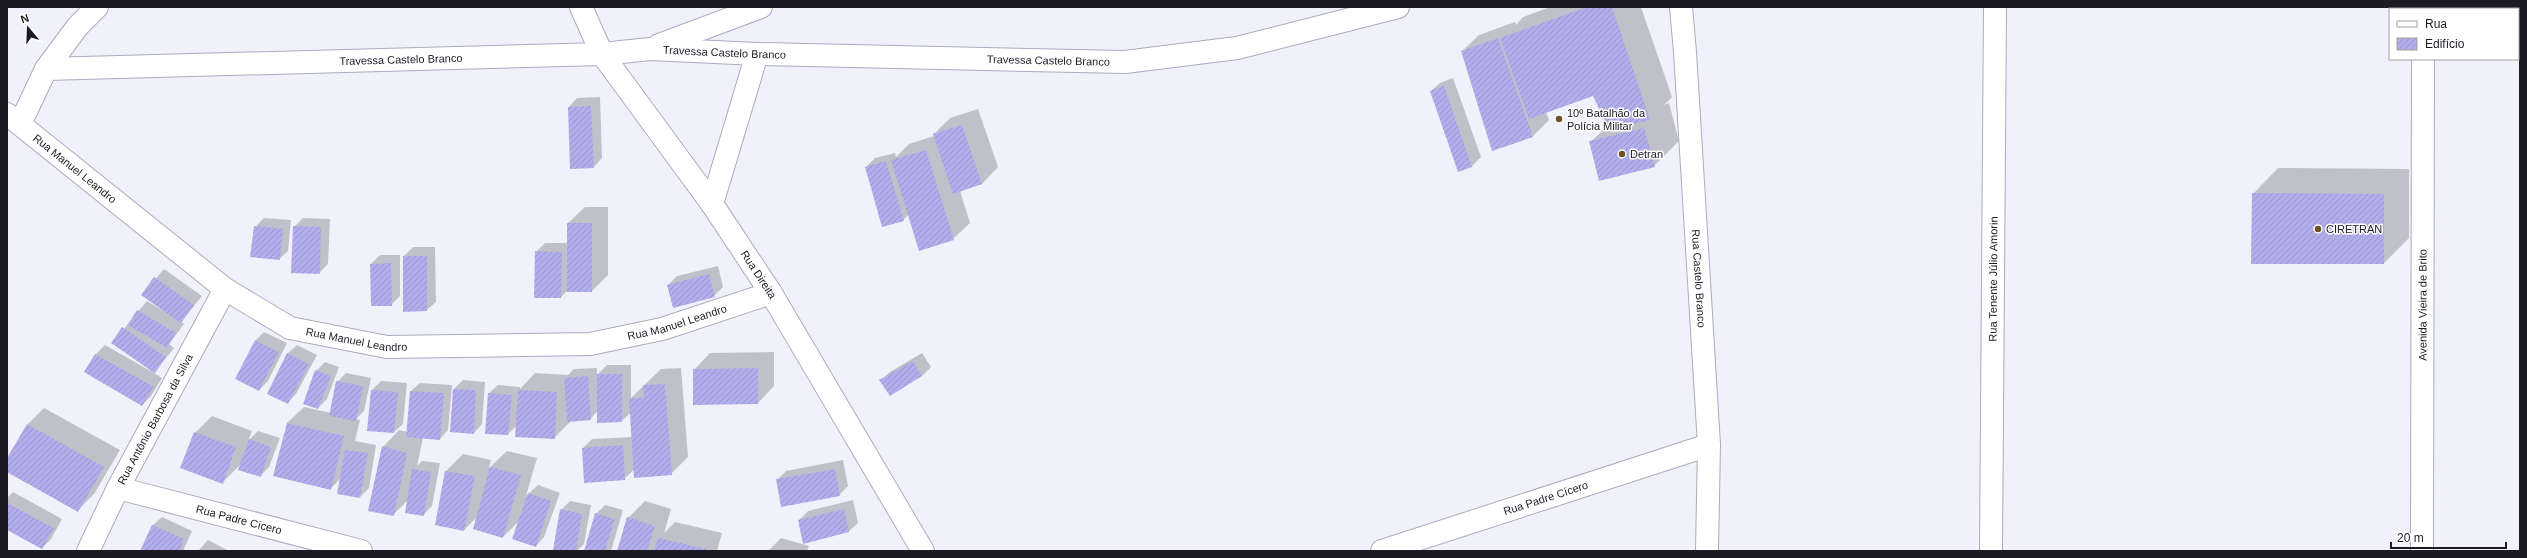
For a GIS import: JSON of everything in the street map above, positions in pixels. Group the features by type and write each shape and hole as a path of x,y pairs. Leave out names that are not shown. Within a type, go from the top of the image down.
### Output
{"street":[{"path":"14,119 46,69 78,26 97,7"},
{"name":"Rua Direita","path":"582,7 602,54 712,204 771,293 923,551"},
{"path":"650,49 761,7"},
{"name":"Travessa Castelo Branco","path":"46,69 602,54 650,49 756,54 1125,62 1237,48 1395,7"},
{"name":"Rua Castelo Branco","path":"1681,7 1709,445 1707,551"},
{"name":"Rua Tenente Júlio Amorin","path":"1991,551 1995,7"},
{"path":"712,204 756,54"},
{"name":"Avenida Vieira de Brito","path":"2422,551 2423,60"},
{"name":"Rua Manuel Leandro","path":"14,119 225,289 290,328 387,347 590,344 662,329 771,293"},
{"name":"Rua Antônio Barbosa da Silva","path":"88,551 118,488 225,289"},
{"name":"Rua Padre Cícero","path":"1382,551 1709,445"},
{"name":"Rua Padre Cícero","path":"118,488 360,551"}],"building":[{"path":"1587,7 1612,7 1650,120 1609,130 1593,96 1529,119 1500,38"},
{"path":"1498,38 1533,137 1492,151 1461,51"},
{"path":"1444,86 1472,167 1458,172 1430,91"},
{"path":"591,106 594,168 570,169 568,107"},
{"path":"962,125 982,184 953,194 933,134"},
{"name":"Detran","path":"1644,128 1655,167 1599,181 1589,141"},
{"path":"926,150 954,240 919,251 891,160"},
{"path":"886,161 904,221 882,227 865,167"},
{"name":"CIRETRAN","path":"2252,193 2384,194 2384,264 2251,264"},
{"path":"567,223 592,223 592,292 567,292"},
{"path":"254,226 283,229 280,260 250,257"},
{"path":"293,226 321,227 320,274 291,273"},
{"path":"535,251 562,252 561,298 534,298"},
{"path":"403,256 427,256 427,311 403,312"},
{"path":"391,263 392,306 371,306 370,264"},
{"path":"709,274 715,297 673,308 667,285"},
{"path":"154,277 194,305 181,323 141,295"},
{"path":"137,310 176,333 167,348 128,325"},
{"path":"122,327 166,357 155,373 111,343"},
{"path":"255,340 279,352 259,391 235,379"},
{"path":"287,353 309,364 288,404 267,394"},
{"path":"95,354 154,387 142,406 84,372"},
{"path":"913,361 922,376 890,396 879,380"},
{"path":"758,368 758,404 693,405 693,369"},
{"path":"315,370 331,376 318,409 303,404"},
{"path":"597,374 622,374 622,422 597,423"},
{"path":"588,376 591,420 567,422 564,378"},
{"path":"336,381 363,386 356,421 329,416"},
{"path":"665,384 672,475 634,478 629,399 644,397 643,385"},
{"path":"453,389 476,390 474,434 450,432"},
{"path":"371,390 398,392 394,433 367,431"},
{"path":"518,390 557,392 555,439 515,437"},
{"path":"410,391 444,393 440,440 406,437"},
{"path":"488,393 512,395 508,435 485,434"},
{"path":"287,423 344,436 331,490 273,476"},
{"path":"27,424 104,467 78,512 7,472 7,458"},
{"path":"194,432 236,447 223,484 180,468"},
{"path":"249,439 271,447 261,477 238,470"},
{"path":"623,445 625,480 584,483 582,448"},
{"path":"382,446 407,453 394,516 368,511"},
{"path":"345,450 368,453 360,498 337,494"},
{"path":"490,467 521,475 503,538 473,529"},
{"path":"412,469 431,472 424,516 405,513"},
{"path":"835,469 840,496 781,507 776,479"},
{"path":"445,471 475,476 464,531 435,525"},
{"path":"528,493 551,501 536,547 512,539"},
{"path":"7,503 54,528 42,549 7,530"},
{"path":"560,509 582,514 576,551 553,550"},
{"path":"844,509 849,532 803,544 798,520"},
{"path":"595,513 615,519 605,551 584,551"},
{"path":"627,517 655,526 647,551 617,551"},
{"path":"152,525 184,539 179,551 140,551"},
{"path":"658,538 706,549 706,551 654,551"}],"place":[{"name":"10º Batalhão da Polícia Militar","path":"1559,119"},
{"name":"Detran","path":"1622,154"},
{"name":"CIRETRAN","path":"2318,229"}]}
